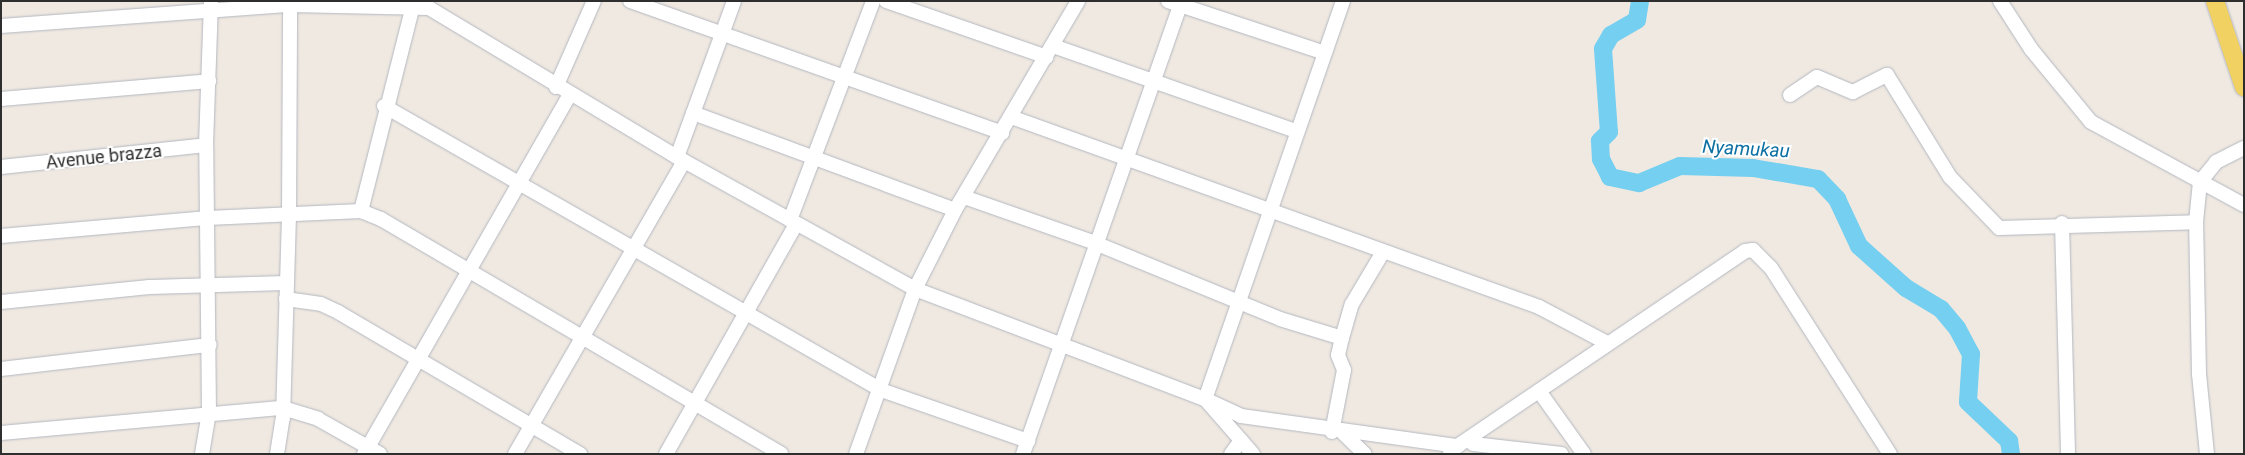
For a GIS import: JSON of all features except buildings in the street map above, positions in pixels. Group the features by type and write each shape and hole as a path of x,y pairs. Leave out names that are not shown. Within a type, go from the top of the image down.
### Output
{"main road":[{"path":"2215,1 2244,87"}],"street":[{"path":"556,87 594,1"},
{"path":"630,1 721,36 1002,133"},
{"path":"515,454 634,250 680,159 693,113 734,1"},
{"path":"666,454 746,316 793,222 873,1"},
{"path":"886,1 1152,80 1296,131"},
{"path":"856,454 881,390 915,289 955,210 1078,1"},
{"path":"1205,399 1271,210 1296,131 1343,1"},
{"path":"2000,1 2031,50 2091,122 2244,205"},
{"path":"277,454 283,408 289,215 290,3"},
{"path":"1,26 211,7 290,3 414,3 429,8 556,87 680,159 915,289 1060,342 1205,399 1240,416 1338,432 1561,454"},
{"path":"361,211 384,106 414,3"},
{"path":"384,106 746,316 881,390 1025,447 1177,3 1325,53"},
{"path":"202,454 209,412 210,345 206,145 211,7"},
{"path":"1790,95 1817,77 1853,92 1887,75 1950,177 1999,228 2062,223 2196,222"},
{"path":"1,99 209,81"},
{"path":"1,434 209,412 283,408 318,419 371,451 418,360 521,184 570,94"},
{"path":"693,113 955,210"},
{"path":"1010,118 1271,210 1539,308 1607,343"},
{"name":"Avenue brazza","path":"1,167 206,145"},
{"path":"2207,454 2199,374 2196,222 2200,182 2216,162 2244,148"},
{"path":"964,197 1095,243 1240,300 1280,319 1342,338"},
{"path":"1,236 208,218 361,211 469,272 693,405 781,454"},
{"path":"2062,223 2068,454"},
{"path":"1445,454 1470,445 1539,391 1607,343 1753,250 1771,268 1890,454"},
{"path":"1338,432 1344,370 1338,355 1342,338 1352,304 1383,252"},
{"path":"1,302 209,284 287,283"},
{"path":"286,299 321,304 580,454"},
{"path":"1,369 210,345"},
{"path":"1539,391 1584,454"},
{"path":"1205,399 1254,454"},
{"path":"1338,432 1365,454"},
{"path":"1231,454 1241,440"}],"waterway":[{"name":"Nyamukau","path":"1640,1 1637,20 1611,35 1603,49 1609,132 1600,141 1601,159 1610,177 1639,183 1680,166 1753,168 1818,179 1837,199 1859,246 1906,288 1941,309 1957,328 1971,354 1968,402 2009,441 2011,454"}]}
